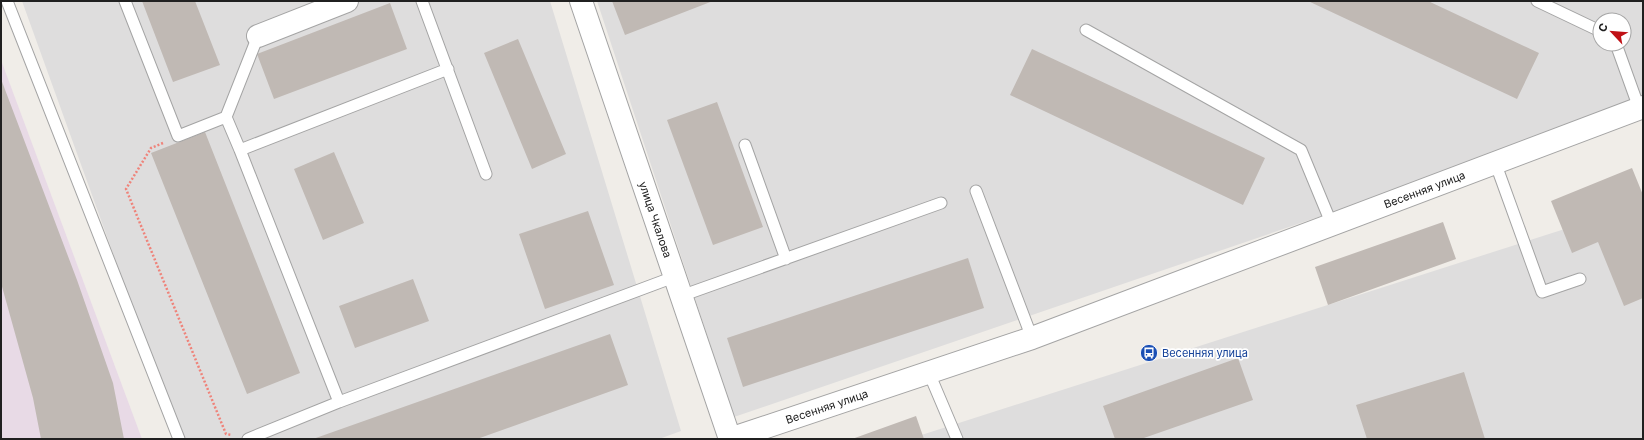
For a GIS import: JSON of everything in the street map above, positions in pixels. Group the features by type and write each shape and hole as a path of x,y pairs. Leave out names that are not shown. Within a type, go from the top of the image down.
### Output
{"street":[{"path":"258,36 347,1"},
{"name":"улица Чкалова","path":"581,1 730,439"},
{"name":"Весенняя улица","path":"730,439 1032,338 1641,108"}],"lane":[{"path":"7,1 179,439"},
{"path":"125,1 178,136 226,117"},
{"path":"422,1 486,174"},
{"path":"1537,1 1592,27"},
{"path":"1086,30 1301,150 1332,225"},
{"path":"258,36 226,117 339,402"},
{"path":"1619,52 1641,108"},
{"path":"240,150 448,70"},
{"path":"745,145 786,259"},
{"path":"1495,162 1542,292 1580,279"},
{"path":"976,191 1032,338"},
{"path":"243,438 339,402 678,287 786,259 941,203"},
{"path":"929,373 957,439"}],"path":[{"path":"178,136 150,148 126,189 226,434 243,438"}],"shaded area":[{"path":"22,1 550,1 681,431 659,439 180,439"},
{"path":"597,1 1643,1 1643,106 734,417"},
{"path":"1,60 142,439 1,439"},
{"path":"1643,204 1643,439 909,439"}],"building":[{"path":"142,1 195,1 220,65 173,82"},
{"path":"612,1 713,1 625,35"},
{"path":"1308,1 1428,1 1539,53 1517,99"},
{"path":"390,3 407,49 274,99 257,54"},
{"path":"518,39 566,154 532,169 484,53"},
{"path":"1032,49 1265,158 1243,205 1010,95"},
{"path":"1,79 77,280 113,383 124,439 41,439 33,398 1,283"},
{"path":"717,102 763,227 713,245 667,120"},
{"path":"205,132 300,373 247,394 151,153"},
{"path":"334,152 364,223 323,240 294,169"},
{"path":"1632,168 1643,195 1643,298 1624,306 1598,242 1572,253 1551,201"},
{"path":"588,211 614,285 545,309 519,234"},
{"path":"1443,222 1456,259 1328,305 1315,267"},
{"path":"968,258 984,308 743,387 727,338"},
{"path":"413,279 429,321 355,348 339,306"},
{"path":"610,334 628,385 477,439 313,439"},
{"path":"1238,358 1253,400 1141,439 1115,439 1103,406"},
{"path":"1464,372 1485,439 1367,439 1356,405"},
{"path":"916,416 924,439 852,439"}],"place":[{"name":"Весенняя улица","path":"1149,353"}]}
